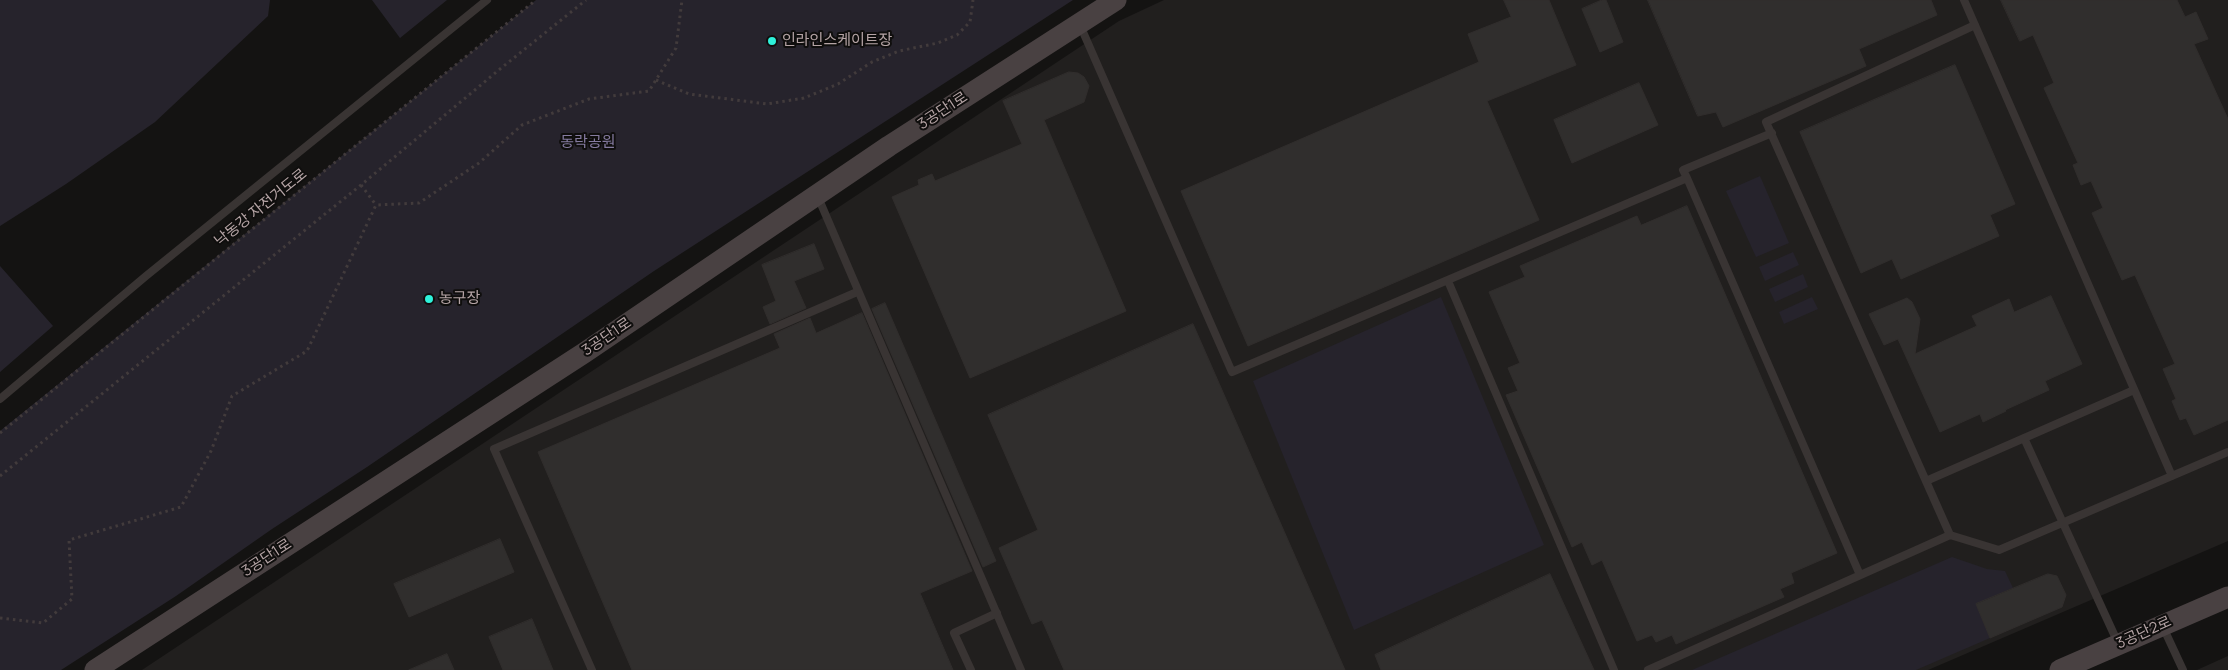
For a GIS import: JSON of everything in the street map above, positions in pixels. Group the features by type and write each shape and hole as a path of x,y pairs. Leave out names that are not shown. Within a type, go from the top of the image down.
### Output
{"street":[{"name":"3공단1로","path":"95,670 584,353 818,195 1116,0"},
{"name":"3공단2로","path":"2060,670 2228,597"}],"lane":[{"path":"0,399 146,276 487,0"},
{"path":"1964,0 2172,476"},
{"path":"1079,23 1232,372 1687,178"},
{"path":"1950,535 1766,122 1975,25"},
{"path":"1772,133 1683,170 1860,575"},
{"path":"818,195 857,292 1021,670"},
{"path":"1448,281 1614,670"},
{"path":"592,670 494,449 857,292"},
{"path":"1926,481 2134,390"},
{"path":"2024,438 2119,644"},
{"path":"1648,670 1950,535 1999,550 2228,452"},
{"path":"971,670 954,633 996,612"},
{"path":"2163,625 2183,670"}],"path":[{"name":"낙동강 자전거도로","path":"0,433 536,0"},
{"path":"0,476 361,185 586,0"},
{"path":"376,204 419,203 479,163 522,125 589,100 649,91 676,48 682,0"},
{"path":"656,80 689,94 767,104 804,98 838,84 872,62 899,51 938,43 957,35 970,22 973,0"},
{"path":"361,185 376,204"},
{"path":"0,618 42,623 72,599 69,540 182,507 211,451 232,396 307,351 376,204"}],"shaded area":[{"path":"1164,0 2228,0 2228,541 1928,670 142,670 1119,21"},
{"path":"2228,656 2228,670 2197,670"}],"green space":[{"path":"0,0 270,0 268,16 155,122 66,184 0,226"},
{"path":"372,0 447,0 400,38"},
{"name":"동락공원","path":"536,0 1073,0 654,271 176,596 61,670 0,670 0,431"},
{"path":"1760,176 1789,243 1756,257 1726,191"},
{"path":"1793,252 1799,265 1765,281 1759,267"},
{"path":"0,266 53,326 0,372"},
{"path":"1803,274 1808,287 1775,302 1769,289"},
{"path":"1441,297 1544,545 1354,630 1253,381"},
{"path":"1812,297 1818,309 1784,324 1779,312"},
{"path":"1952,557 1987,569 2005,571 2013,588 1976,604 1990,638 1916,670 1692,670"}],"building":[{"path":"1504,0 1549,0 1576,65 1487,101 1539,220 1248,346 1181,191 1479,62 1468,34 1511,17"},
{"path":"1606,0 1623,42 1600,52 1582,9"},
{"path":"1648,0 1931,0 1937,15 1859,49 1866,66 1723,127 1716,112 1698,116"},
{"path":"2001,0 2177,0 2185,17 2196,12 2208,39 2194,44 2228,119 2228,420 2194,435 2186,418 2180,420 2172,401 2176,399 2163,369 2175,364 2135,275 2122,280 2092,213 2103,208 2091,181 2081,185 2073,165 2078,163 2044,88 2054,83 2033,35 2020,41"},
{"path":"1955,65 2015,204 1990,215 1999,236 1901,279 1892,259 1861,273 1800,132"},
{"path":"1069,72 1078,73 1084,77 1089,86 1084,102 1044,120 1126,311 970,378 892,197 919,185 918,180 932,174 935,181 1022,144 1003,101"},
{"path":"1639,83 1658,125 1572,163 1554,120"},
{"path":"1687,206 1837,553 1791,573 1794,583 1780,589 1784,597 1676,644 1672,635 1656,642 1652,635 1637,641 1602,560 1592,565 1582,542 1572,547 1506,395 1518,391 1508,368 1520,363 1489,292 1525,277 1520,266 1637,216 1641,225"},
{"path":"814,244 824,269 794,281 806,308 770,324 763,307 776,301 762,265"},
{"path":"2051,296 2082,364 2045,381 2049,390 2006,411 1983,422 1980,414 1940,432 1898,339 1884,345 1869,314 1907,298 1912,302 1920,319 1915,354 1977,326 1972,316 2009,299 2014,312"},
{"path":"885,303 996,561 983,567 872,309"},
{"path":"862,313 972,571 920,593 953,670 632,670 538,452 780,348 774,334 810,318 816,333"},
{"path":"1193,324 1345,670 1064,670 1042,620 1032,624 999,548 1038,530 988,415"},
{"path":"500,539 514,572 409,617 394,584"},
{"path":"1550,574 1594,670 1381,670 1375,655"},
{"path":"2048,574 2057,576 2066,595 2062,607 1990,638 1976,604"},
{"path":"532,619 553,670 503,670 489,637"},
{"path":"447,654 454,670 409,670"}],"place":[{"name":"인라인스케이트장","path":"772,41"},
{"name":"농구장","path":"429,299"}]}
